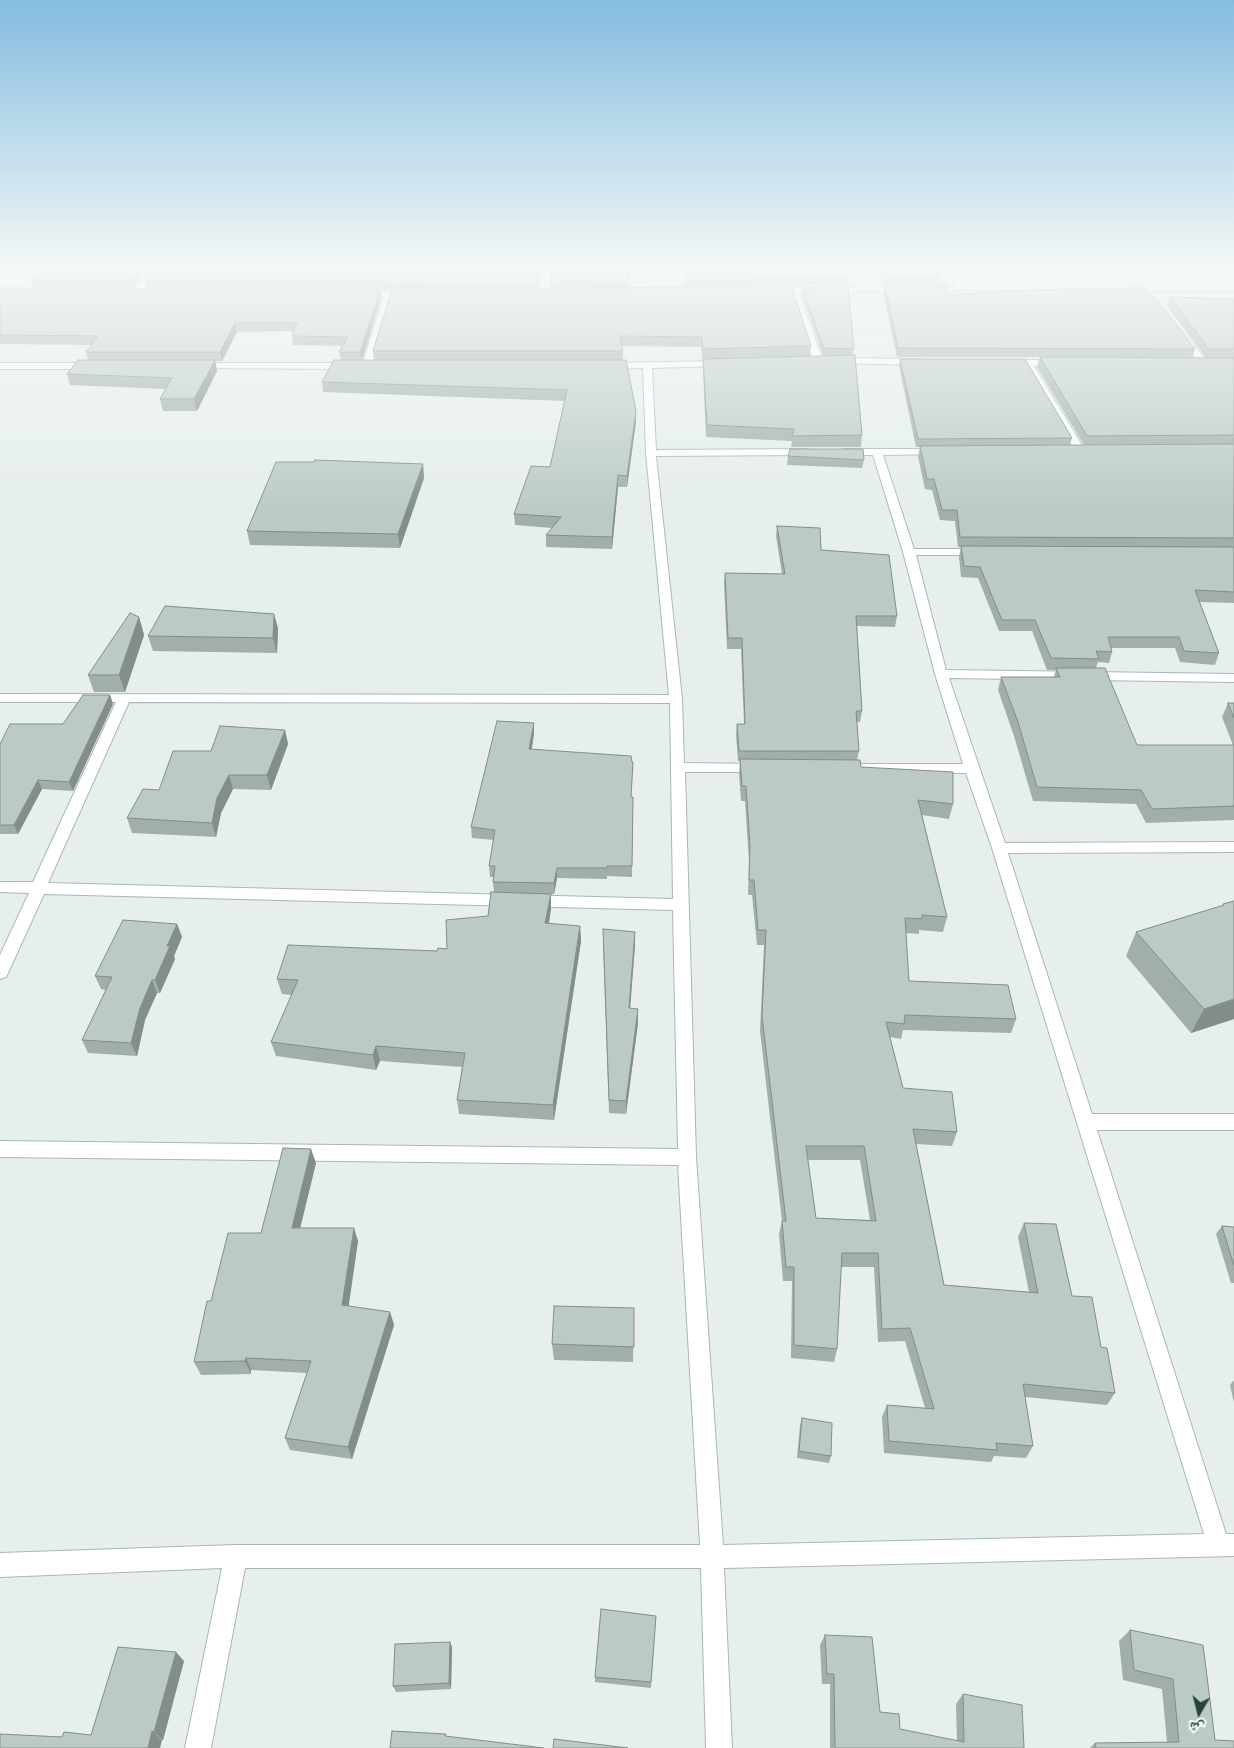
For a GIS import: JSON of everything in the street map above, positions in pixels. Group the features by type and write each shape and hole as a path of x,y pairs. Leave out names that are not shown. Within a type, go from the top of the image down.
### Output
{"street":[{"path":"188,366 372,366 376,351"},
{"path":"811,351 814,361 928,362"},
{"path":"1194,351 1203,363"},
{"path":"998,363 1067,363"},
{"path":"1028,363 1081,452"},
{"path":"597,366 732,364"},
{"path":"0,366 99,366"},
{"path":"646,366 651,453 676,699 687,1157 712,1557 719,1748"},
{"path":"0,1565 236,1556 712,1557 1226,1544 1086,1122 999,848 971,769 942,674 909,552 877,452"},
{"path":"651,453 955,452"},
{"path":"909,552 988,552"},
{"path":"942,674 1234,678"},
{"path":"0,698 676,699"},
{"path":"0,973 124,699"},
{"path":"678,767 775,768"},
{"path":"854,768 971,769"},
{"path":"999,848 1234,847"},
{"path":"0,887 680,905"},
{"path":"1086,1122 1234,1122"},
{"path":"0,1149 687,1157"},
{"path":"198,1748 236,1556"}],"building":[{"path":"87,351 221,351 220,352 86,352"},
{"path":"340,351 360,351 360,352 339,352"},
{"path":"373,351 623,351 623,351"},
{"path":"855,355 862,435 792,436 794,429 707,425 703,359"},
{"path":"1040,357 1234,358 1234,435 1087,436"},
{"path":"900,359 1025,359 1072,438 918,439"},
{"path":"78,360 215,360 194,399 160,399 172,378 67,374"},
{"path":"334,360 626,360 636,411 627,476 618,475 612,537 546,535 561,517 514,514 531,466 550,467 567,390 322,382"},
{"path":"1234,444 1234,538 960,537 957,510 942,510 934,479 927,479 920,446"},
{"path":"790,449 863,449 864,460 788,456"},
{"path":"315,460 423,464 398,534 247,531 276,462 314,462"},
{"path":"777,526 820,528 821,550 889,555 897,616 856,616 862,711 856,711 859,751 739,751 737,724 745,724 742,638 728,638 725,573 785,574"},
{"path":"961,546 1234,547 1234,592 1195,590 1219,653 1184,651 1179,637 1108,637 1112,652 1096,651 1099,659 1051,658 1035,620 1002,620 980,567 964,566"},
{"path":"165,606 274,614 273,638 148,636"},
{"path":"130,613 139,617 119,675 88,675"},
{"path":"1056,668 1105,668 1137,745 1234,745 1234,806 1152,809 1141,790 1037,787 1018,722 1001,677 1060,677"},
{"path":"83,695 110,695 69,782 38,780 14,825 0,825 0,744 10,724 63,724"},
{"path":"1228,703 1234,703 1234,718"},
{"path":"497,721 534,723 529,749 631,756 633,762 631,797 633,797 632,866 557,868 554,883 493,882 495,866 489,866 495,830 471,827"},
{"path":"220,726 285,730 267,775 229,775 217,798 212,823 127,818 143,789 159,790 173,751 211,751"},
{"path":"740,759 860,760 861,767 953,772 953,804 918,800 947,917 922,915 922,919 905,918 909,981 1008,985 1016,1019 905,1015 904,1024 886,1022 903,1088 952,1092 957,1132 913,1129 944,1285 1038,1293 1024,1223 1056,1224 1072,1296 1092,1297 1101,1347 1107,1348 1115,1393 1023,1384 1033,1446 996,1443 997,1450 889,1441 887,1405 934,1409 910,1328 882,1329 878,1253 842,1253 837,1349 794,1345 794,1267 786,1267 782,1221 786,1221 762,1016 766,930 758,930 754,880 749,880 750,846 746,786 742,786","holes":["806,1146 864,1146 876,1221 816,1218"]},
{"path":"491,892 551,894 545,923 580,926 553,1105 457,1100 465,1053 376,1046 373,1055 271,1042 298,980 277,979 288,945 437,951 438,948 447,949 446,920 488,916"},
{"path":"1234,901 1234,999 1204,1009 1136,932"},
{"path":"123,920 177,924 167,946 170,946 140,1008 131,1043 82,1040 112,977 95,976"},
{"path":"603,929 635,932 629,1008 638,1009 626,1101 609,1100"},
{"path":"283,1148 311,1149 292,1228 354,1228 342,1305 390,1312 348,1447 285,1438 311,1361 246,1358 245,1361 194,1362 207,1301 211,1301 228,1233 261,1233"},
{"path":"1222,1226 1234,1227 1234,1266"},
{"path":"554,1306 634,1308 634,1347 552,1344"},
{"path":"802,1418 832,1423 831,1456 799,1451"},
{"path":"601,1609 656,1616 651,1682 595,1677"},
{"path":"1130,1630 1203,1645 1215,1740 1234,1741 1234,1748 1096,1748 1095,1743 1179,1742 1173,1679 1134,1670"},
{"path":"825,1635 872,1637 880,1712 899,1714 900,1729 964,1742 963,1694 1022,1705 1024,1748 835,1748 834,1674 827,1674"},
{"path":"450,1642 449,1683 393,1686 395,1644"},
{"path":"118,1647 176,1652 148,1748 0,1748 0,1734 62,1737 64,1732 91,1735"},
{"path":"392,1731 446,1734 445,1736 544,1748 390,1748"},
{"path":"554,1739 628,1748 553,1748"}]}
